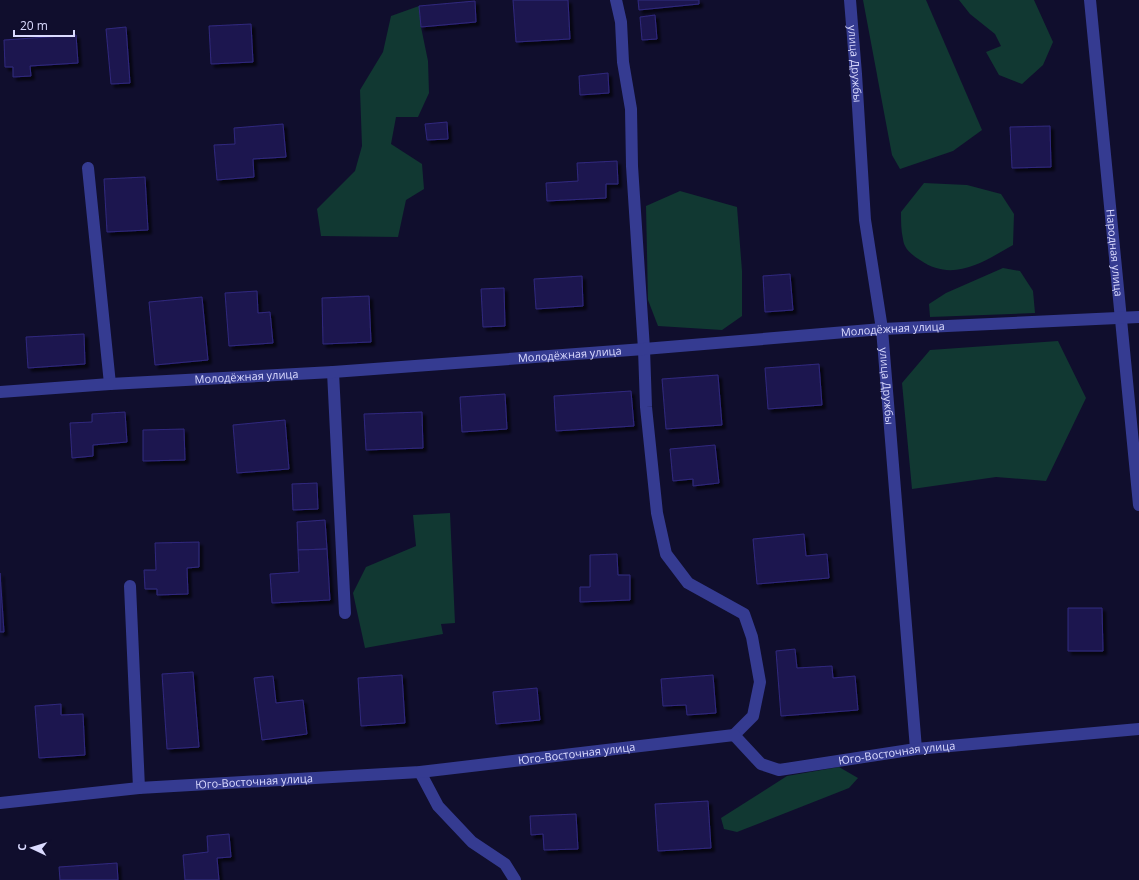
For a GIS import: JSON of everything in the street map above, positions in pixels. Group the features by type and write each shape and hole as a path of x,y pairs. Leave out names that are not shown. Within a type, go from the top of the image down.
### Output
{"street":[{"path":"616,0 621,22 623,62 631,109 633,174 644,349 646,407 656,506 666,554 688,583 744,614 752,637 760,682 753,716 734,735"},
{"name":"улица Дружбы","path":"850,0 865,220 882,329 916,749"},
{"name":"Народная улица","path":"1090,0 1139,505"},
{"path":"88,168 110,384"},
{"name":"Молодёжная улица","path":"0,392 110,384 333,372 644,349 882,329 1139,317"},
{"path":"333,372 345,613"},
{"path":"130,586 139,788"},
{"name":"Юго-Восточная улица","path":"0,803 139,788 420,772 734,735 761,764 779,770 916,749 1139,728"},
{"path":"420,772 438,806 472,842 505,864 515,880"}],"green space":[{"path":"863,0 926,0 982,130 953,151 900,169 892,155"},
{"path":"959,0 1034,0 1053,42 1043,65 1022,84 999,75 986,52 1001,46 995,34 970,14"},
{"path":"419,6 421,27 428,61 429,93 418,117 396,117 391,144 422,164 424,189 406,200 398,237 321,236 317,209 355,171 362,146 360,90 383,52 391,16"},
{"path":"924,183 967,185 1001,194 1014,214 1013,245 968,268 956,270 944,270 932,267 917,258 905,246 901,229 901,212"},
{"path":"680,191 737,207 742,271 742,316 722,330 658,326 648,300 646,206"},
{"path":"1003,268 1020,271 1033,291 1035,313 930,317 929,304 946,293"},
{"path":"1058,341 1086,398 1046,481 996,477 912,489 902,383 930,350"},
{"path":"450,513 455,623 441,624 443,634 365,648 353,593 366,567 416,546 413,515"},
{"path":"839,767 858,778 849,788 737,832 724,829 721,818 787,776"}],"building":[{"path":"513,0 568,0 570,39 516,42"},
{"path":"638,0 699,0 699,4 639,10"},
{"path":"475,1 476,22 421,27 419,6"},
{"path":"655,15 657,39 642,40 640,17"},
{"path":"251,24 253,62 211,64 209,26"},
{"path":"126,27 130,83 111,84 106,29"},
{"path":"76,35 78,63 30,66 31,76 13,77 13,67 5,67 4,40"},
{"path":"608,73 609,93 580,95 579,76"},
{"path":"447,122 448,139 427,140 425,124"},
{"path":"283,124 286,157 253,159 254,177 217,180 214,145 235,144 234,128"},
{"path":"1050,126 1051,167 1012,168 1010,127"},
{"path":"617,161 618,184 606,184 606,198 547,201 546,183 578,181 577,163"},
{"path":"145,177 148,230 107,232 104,179"},
{"path":"790,274 793,310 765,312 763,276"},
{"path":"582,276 583,306 536,309 534,279"},
{"path":"504,288 505,326 483,327 481,289"},
{"path":"257,291 258,313 270,312 273,343 229,346 225,293"},
{"path":"369,296 371,342 323,344 322,298"},
{"path":"202,297 208,360 155,365 149,302"},
{"path":"84,334 85,364 28,368 26,337"},
{"path":"819,364 822,405 768,409 765,368"},
{"path":"718,375 722,425 666,429 662,379"},
{"path":"631,391 634,426 556,431 554,396"},
{"path":"505,394 507,429 462,432 460,397"},
{"path":"125,412 127,442 93,445 93,456 72,458 70,423 92,422 92,414"},
{"path":"422,412 423,448 366,450 364,414"},
{"path":"285,420 289,469 237,473 233,425"},
{"path":"184,429 185,460 143,461 143,430"},
{"path":"715,445 719,483 693,486 693,479 673,481 670,449"},
{"path":"317,483 318,509 293,510 292,484"},
{"path":"325,520 327,549 298,550 297,522"},
{"path":"804,534 806,556 827,554 829,578 757,584 753,539"},
{"path":"199,542 199,567 187,568 188,594 157,595 157,589 145,589 144,570 156,570 155,543"},
{"path":"327,549 330,600 272,603 270,574 299,572 298,550"},
{"path":"617,554 618,575 630,575 630,600 580,602 580,587 590,587 590,555"},
{"path":"0,573 4,632 0,632"},
{"path":"1068,608 1102,608 1103,651 1068,651"},
{"path":"795,649 797,668 832,666 833,678 855,676 858,710 781,716 776,651"},
{"path":"193,672 199,747 167,749 162,674"},
{"path":"402,675 405,723 361,726 358,678"},
{"path":"713,675 716,713 687,715 686,705 663,706 661,679"},
{"path":"273,676 276,703 303,700 307,734 262,740 254,678"},
{"path":"537,688 540,720 496,724 493,692"},
{"path":"61,704 61,715 83,714 85,755 39,758 35,706"},
{"path":"708,801 711,848 658,851 655,804"},
{"path":"576,814 578,849 544,850 543,834 531,835 530,816"},
{"path":"229,834 231,857 217,858 219,880 185,880 183,855 208,852 207,836"},
{"path":"117,863 118,880 60,880 59,867"}]}
